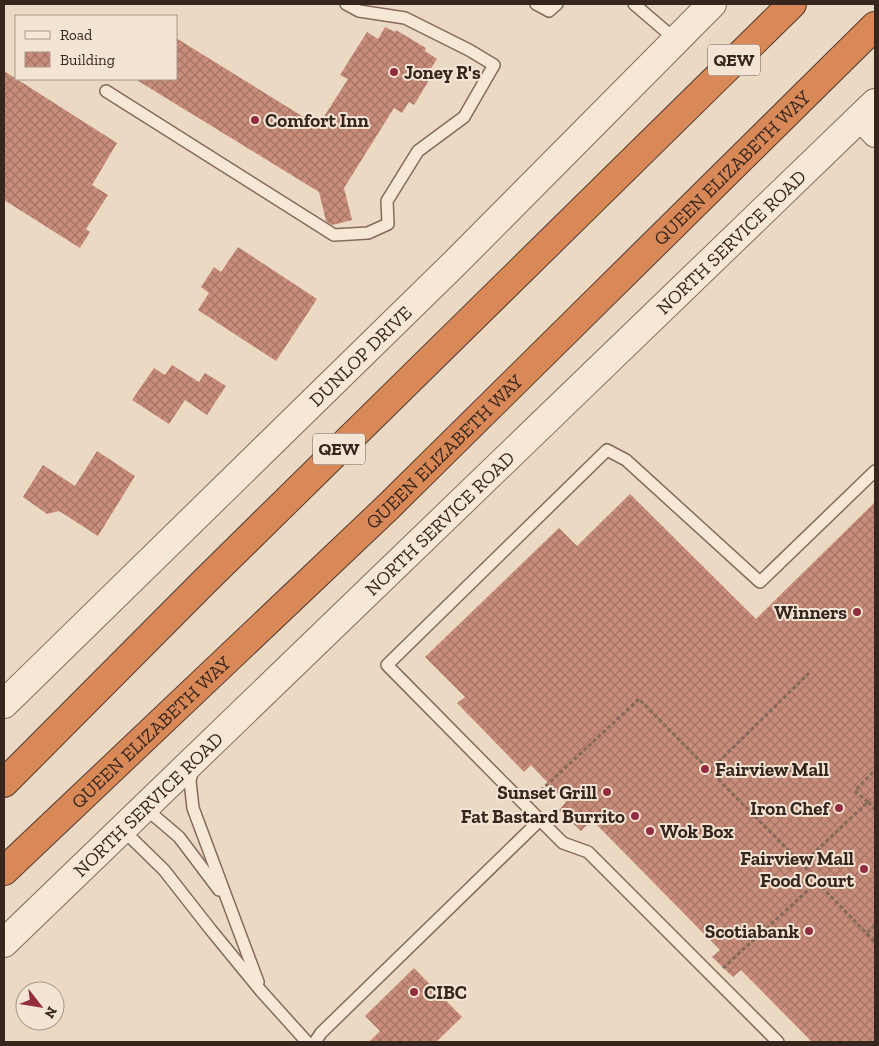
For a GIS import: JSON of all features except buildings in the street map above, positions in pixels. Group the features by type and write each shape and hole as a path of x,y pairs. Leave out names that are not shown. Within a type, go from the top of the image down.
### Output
{"highway":[{"path":"676,117 778,4"},
{"name":"QEW","path":"4,782 218,568 792,4"},
{"name":"QUEEN ELIZABETH WAY","path":"4,871 389,506 875,26"}],"street":[{"name":"DUNLOP DRIVE","path":"4,704 462,255 712,4"},
{"name":"NORTH SERVICE ROAD","path":"4,942 195,758 870,119"}],"lane":[{"path":"106,91 334,235 368,233 388,224 387,201 418,151 464,117 494,65 469,50 405,18 359,11 346,4"},
{"path":"536,4 549,11 556,4"},
{"path":"634,4 676,40"},
{"path":"778,1042 588,852 563,843 387,665 606,450 626,460 760,582 875,471"},
{"path":"195,758 190,781 193,808 261,991"},
{"path":"144,807 179,837 226,900"},
{"path":"315,1042 321,1033 540,820"},
{"path":"122,829 164,870 261,991 307,1042"}],"path":[{"path":"709,771 809,673"},
{"path":"524,805 549,784 639,699 802,864 875,942"},
{"path":"875,770 855,791 875,810"},
{"path":"802,864 868,802"},
{"path":"713,978 817,882"},
{"path":"866,933 875,925"}],"place":[{"name":"Joney R's","path":"394,72"},
{"name":"Comfort Inn","path":"255,120"},
{"name":"Winners","path":"857,612"},
{"name":"Fairview Mall","path":"705,769"},
{"name":"Sunset Grill","path":"607,792"},
{"name":"Iron Chef","path":"839,808"},
{"name":"Fat Bastard Burrito","path":"635,816"},
{"name":"Wok Box","path":"650,831"},
{"name":"Fairview Mall Food Court","path":"864,869"},
{"name":"Scotiabank","path":"809,931"},
{"name":"CIBC","path":"414,992"}]}
